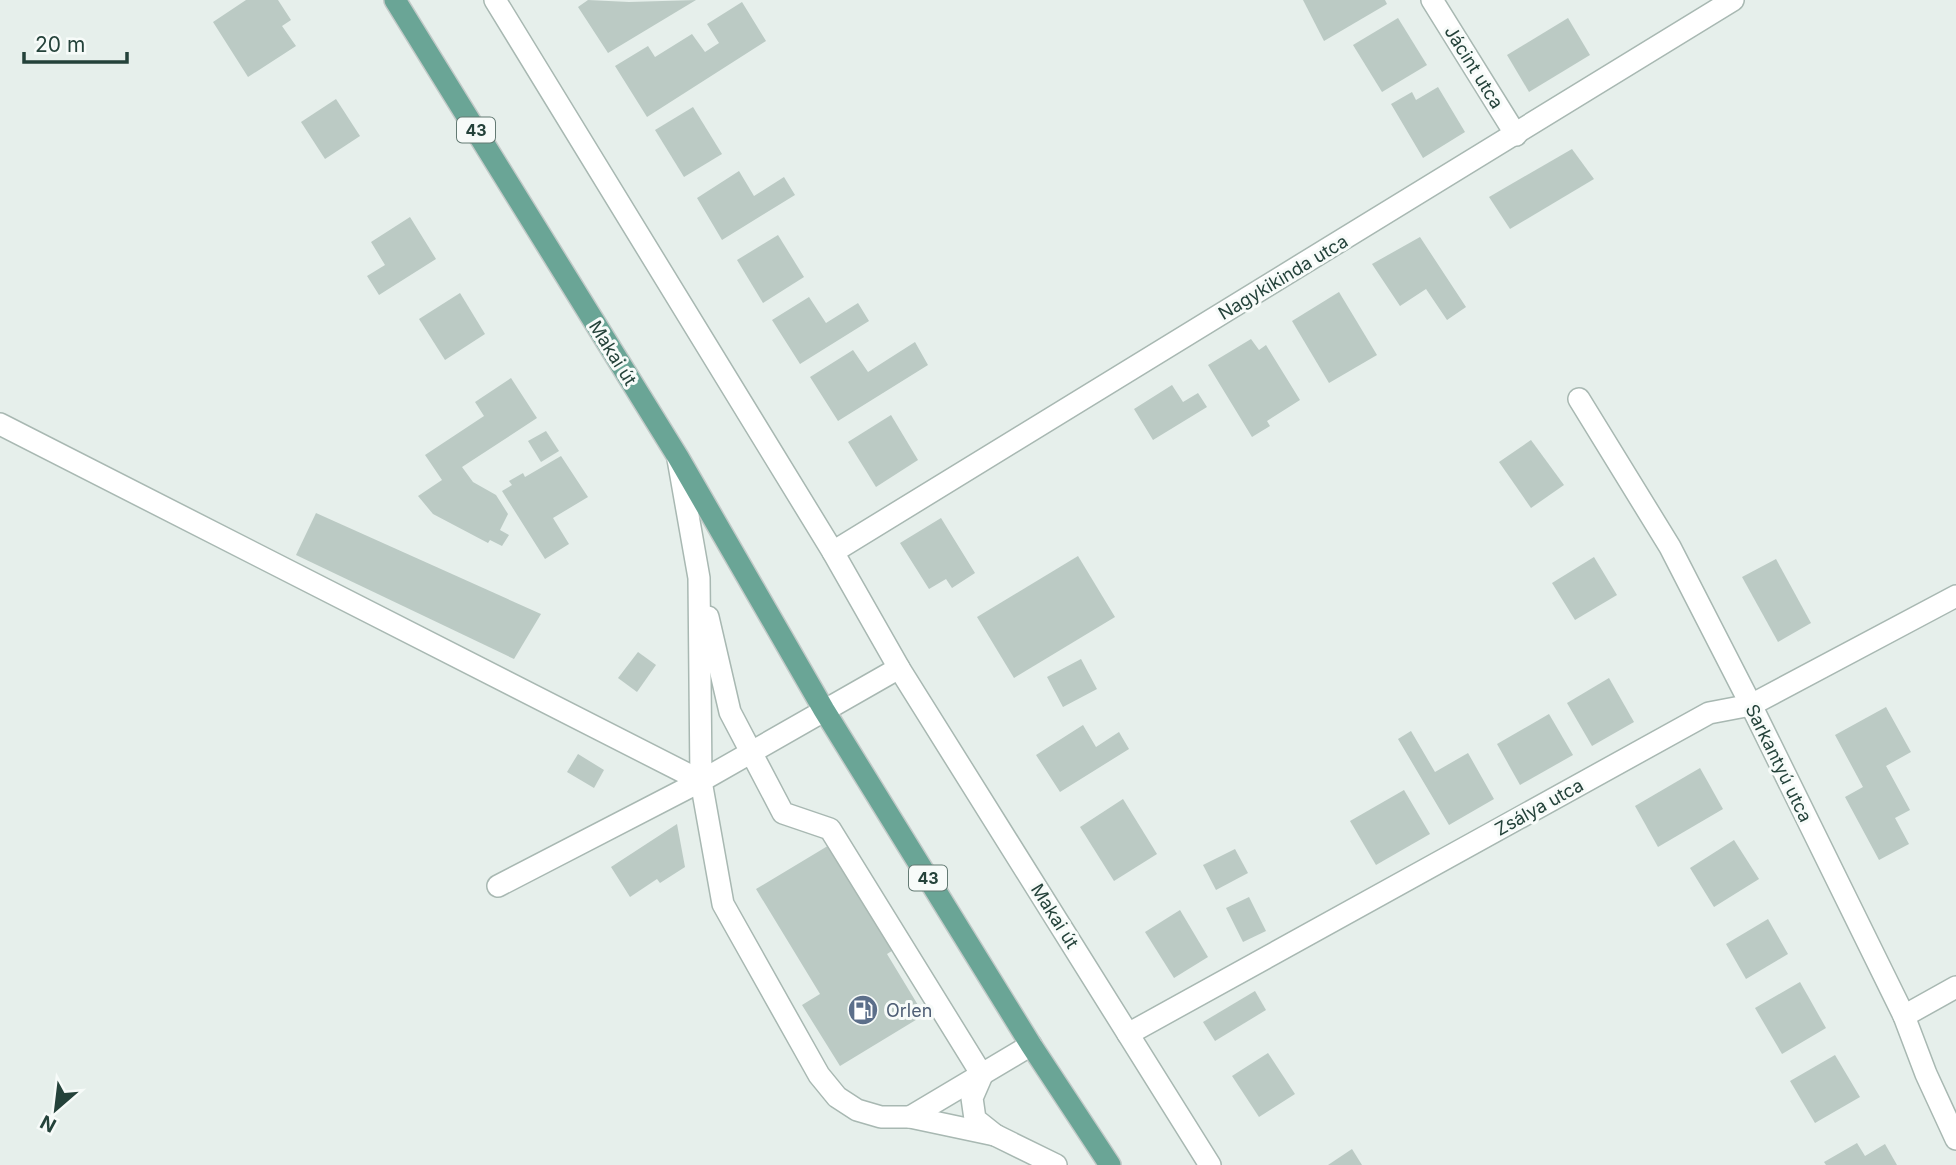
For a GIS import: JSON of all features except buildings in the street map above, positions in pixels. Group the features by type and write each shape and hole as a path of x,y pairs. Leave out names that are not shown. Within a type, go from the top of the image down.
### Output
{"main road":[{"name":"Makai út","path":"395,0 678,457 824,710 1031,1045 1110,1165"}],"street":[{"name":"Makai út","path":"495,0 833,552 899,668 1210,1165"},
{"name":"Jácint utca","path":"1432,0 1516,135"},
{"name":"Nagykikinda utca","path":"833,552 1733,0"},
{"name":"Sarkantyú utca","path":"1579,399 1670,547 1751,705 1904,1016 1956,1139"},
{"path":"0,424 701,781"},
{"path":"678,457 699,578 730,712 750,753 783,813 830,829 982,1075"},
{"path":"699,578 701,781 723,904 819,1075 837,1097 857,1110 881,1117 910,1117 995,1135"},
{"name":"Zsálya utca","path":"1128,1034 1709,713 1751,705 1956,596"},
{"path":"498,886 701,781 899,668"},
{"path":"1904,1016 1956,987"},
{"path":"910,1117 1031,1045"},
{"path":"982,1075 972,1098 975,1119 995,1135 1056,1165"}],"place":[{"name":"Orlen","path":"863,1010"}]}
